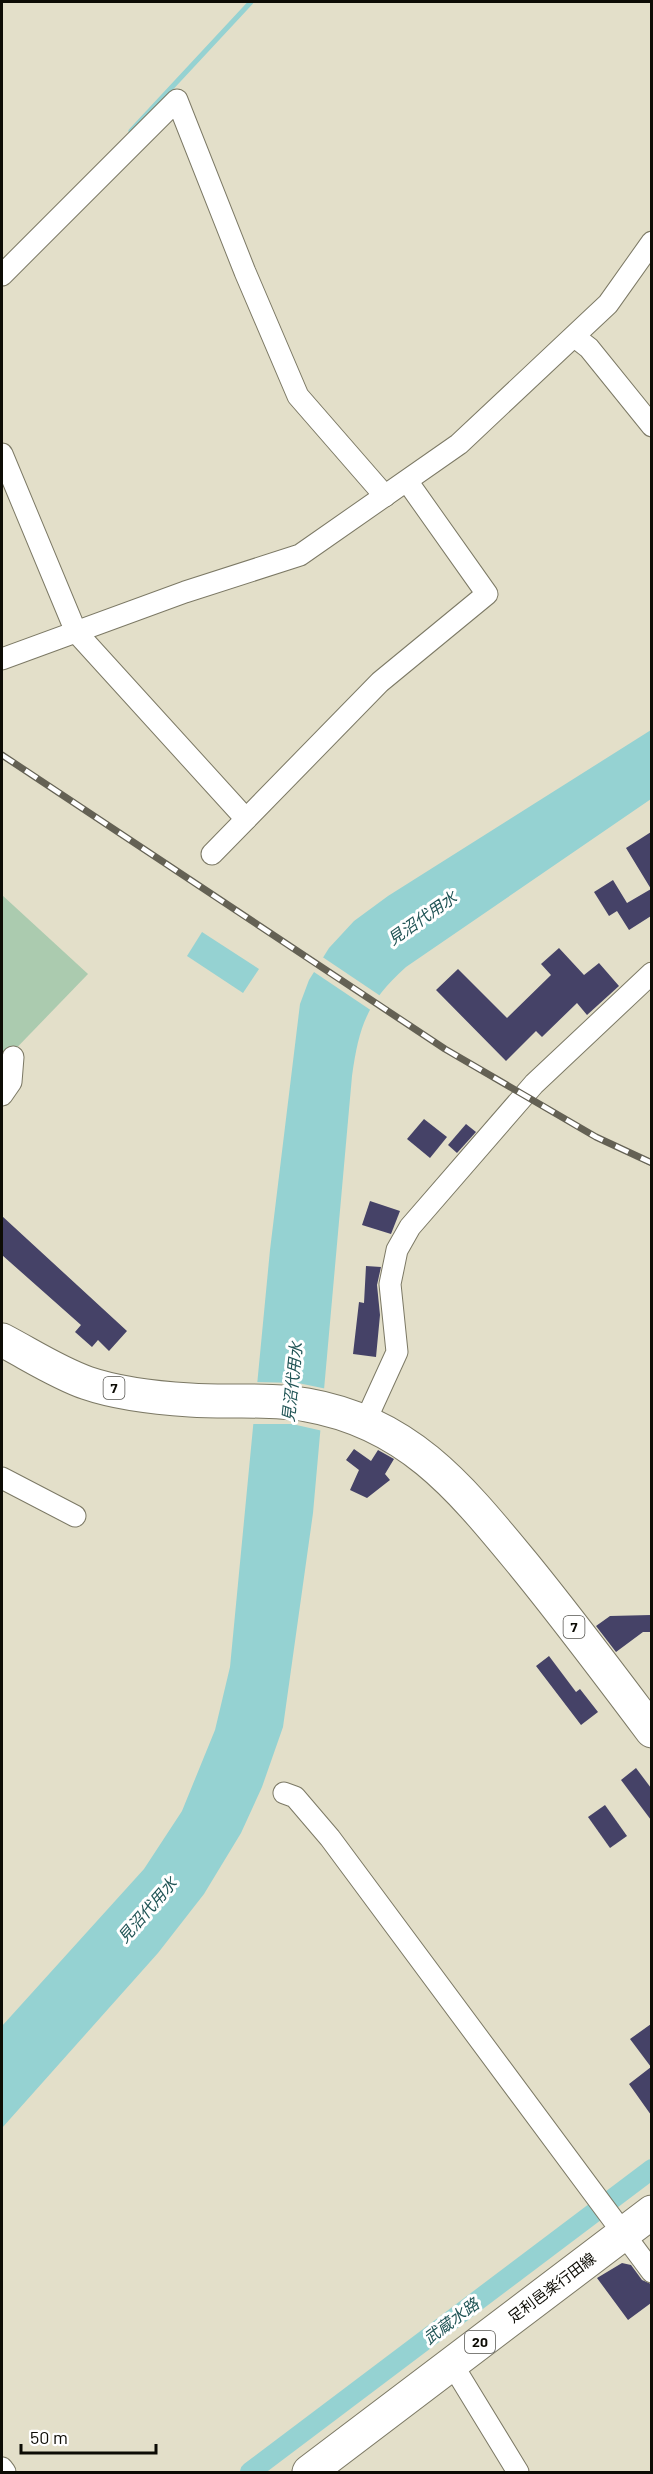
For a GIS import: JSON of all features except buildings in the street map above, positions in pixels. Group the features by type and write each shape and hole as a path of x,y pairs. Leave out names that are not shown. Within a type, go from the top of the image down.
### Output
{"main road":[{"name":"7","path":"2,1340 86,1383 158,1397 284,1402 334,1411 365,1422 412,1448 453,1481 555,1602 651,1731"},
{"name":"足利邑楽行田線","path":"309,2472 452,2364 618,2228 651,2212"}],"street":[{"path":"2,275 177,100 245,272 298,396 385,496"},
{"path":"2,659 185,592 300,555 459,444 608,304 651,242"},
{"path":"575,337 589,348 651,426"},
{"path":"2,454 76,632 246,819"},
{"path":"212,854 380,682 487,594 407,481"},
{"path":"365,1422 397,1352 390,1284 397,1250 410,1227 534,1084 651,973"},
{"path":"2,1095 11,1082 13,1057"},
{"path":"2,1478 75,1516"},
{"path":"284,1793 295,1797 330,1838 651,2272"},
{"path":"452,2364 518,2472"},
{"path":"2,2468 5,2472"}],"green space":[{"path":"2,895 88,974 2,1063"}],"water":[{"name":"見沼代用水","path":"651,730 651,799 406,967 382,992 367,1016 358,1043 352,1076 313,1513 283,1727 262,1787 241,1833 204,1894 158,1953 2,2128 2,2026 144,1869 182,1811 215,1730 230,1667 270,1250 300,1004 309,980 329,948 354,921 388,896"},
{"path":"202,932 259,969 243,993 187,956"}],"pier":[{"path":"321,956 382,997 372,1011 311,970"},
{"path":"254,1382 298,1383 327,1389 323,1431 292,1424 250,1424"}],"waterway":[{"path":"131,131 251,2"},
{"name":"武蔵水路","path":"250,2472 652,2169"}],"railway":[{"path":"2,755 445,1049 596,1137 652,1163"}]}
